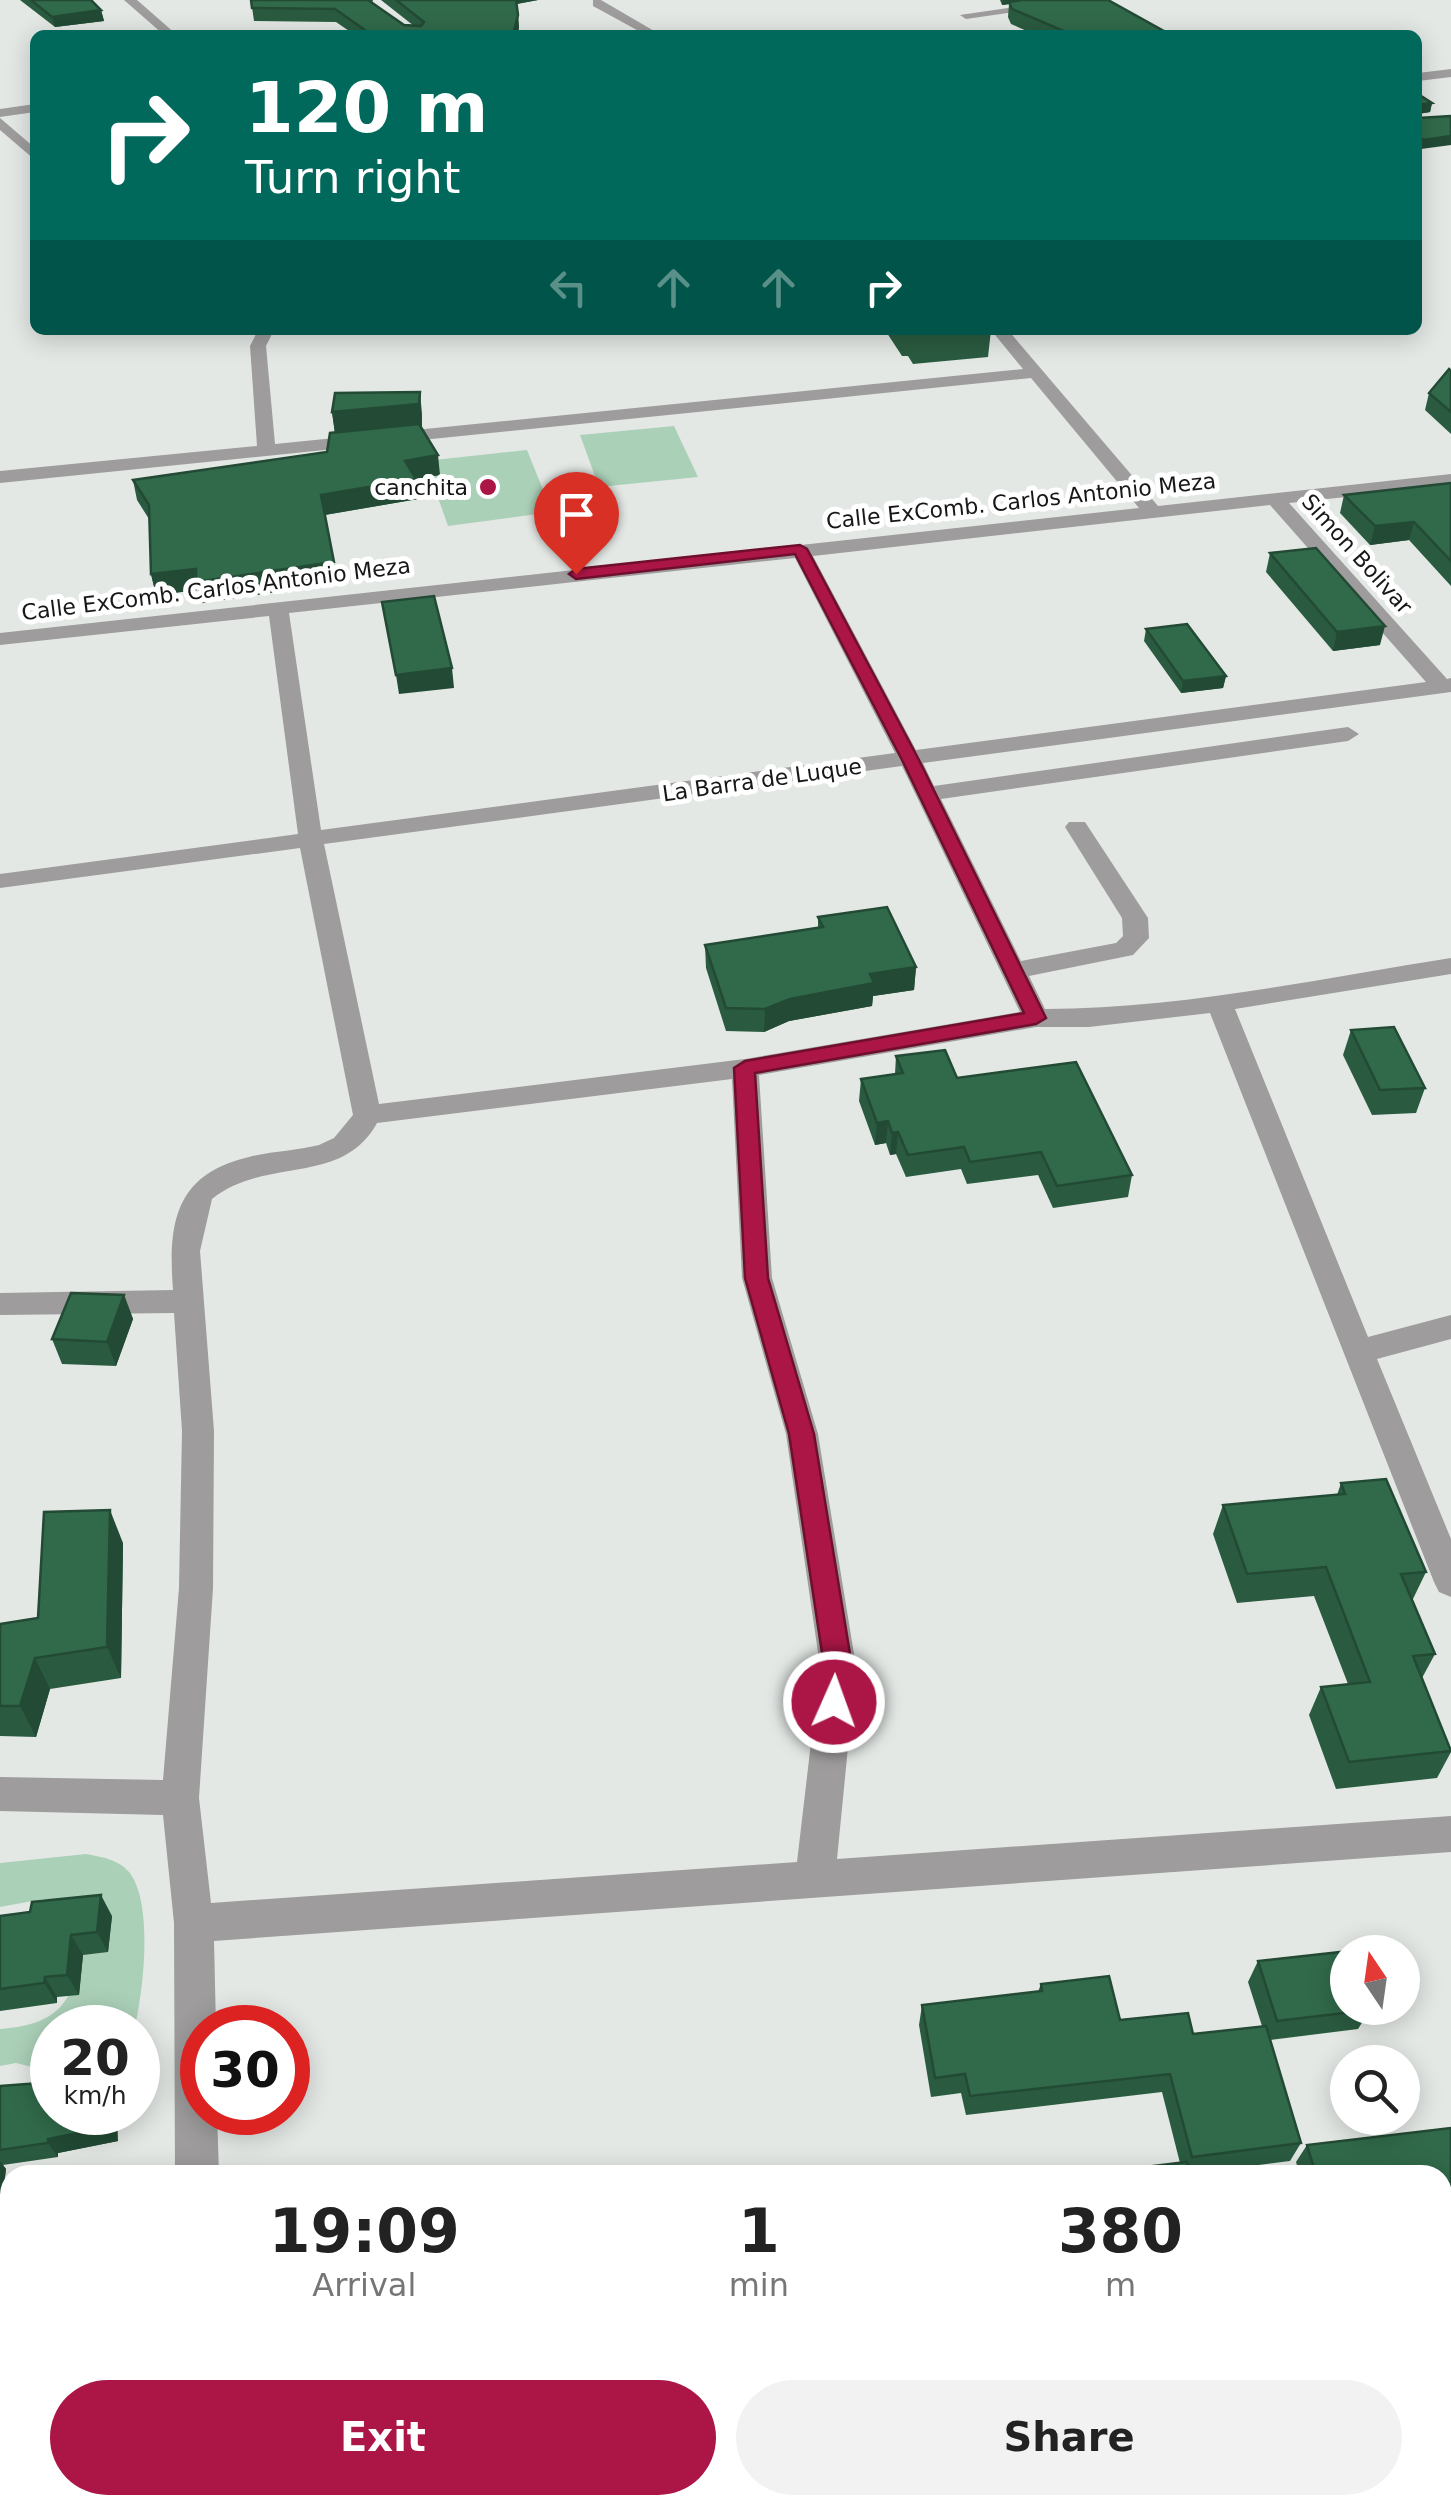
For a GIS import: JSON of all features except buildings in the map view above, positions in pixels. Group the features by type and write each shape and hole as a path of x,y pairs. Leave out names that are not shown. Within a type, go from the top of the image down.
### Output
{"street":[{"path":"130,0 165,30"},
{"path":"966,15 1092,0"},
{"path":"597,3 645,30"},
{"path":"1422,77 1451,73"},
{"path":"0,113 30,109"},
{"path":"0,122 30,151"},
{"path":"264,335 258,346 266,450"},
{"path":"1003,335 1153,513"},
{"path":"0,476 1034,373"},
{"name":"Calle ExComb. Carlos Antonio Meza","path":"0,639 1451,480"},
{"name":"Simon Bolivar","path":"1274,499 1446,685"},
{"path":"800,549 910,760 1036,1018"},
{"path":"196,2165 194,1924 180,1798 196,1588 198,1431 185,1252 199,1194 230,1172 304,1159 343,1147 360,1135 367,1115 311,842 278,607"},
{"name":"La Barra de Luque","path":"0,881 311,842 1446,685"},
{"path":"926,794 1348,734"},
{"path":"1014,972 1124,949 1136,938 1135,918 1077,826"},
{"path":"367,1115 745,1068 1036,1018 1089,1018 1219,1003 1451,966"},
{"path":"1219,1003 1451,1582"},
{"path":"745,1068 757,1278 802,1434 838,1666 815,1879"},
{"path":"0,1304 186,1301"},
{"path":"1357,1352 1451,1328"},
{"path":"0,1794 180,1798"},
{"path":"194,1924 1451,1834"}],"green space":[{"path":"674,426 698,477 599,487 580,435"},
{"name":"canchita","path":"527,450 552,512 448,526 425,461"},
{"path":"86,1854 109,1859 129,1872 137,1886 144,1925 139,2005 62,2005 71,1991 87,1938 66,1903 43,1899 0,1907 0,1863"},
{"path":"30,2024 30,2066 16,2063 0,2066 0,2029"}],"place":[{"name":"canchita","path":"488,487"}],"route":[{"path":"576,574 800,549 910,760 1036,1018 745,1068 757,1278 802,1434 838,1666 834,1702"}]}
